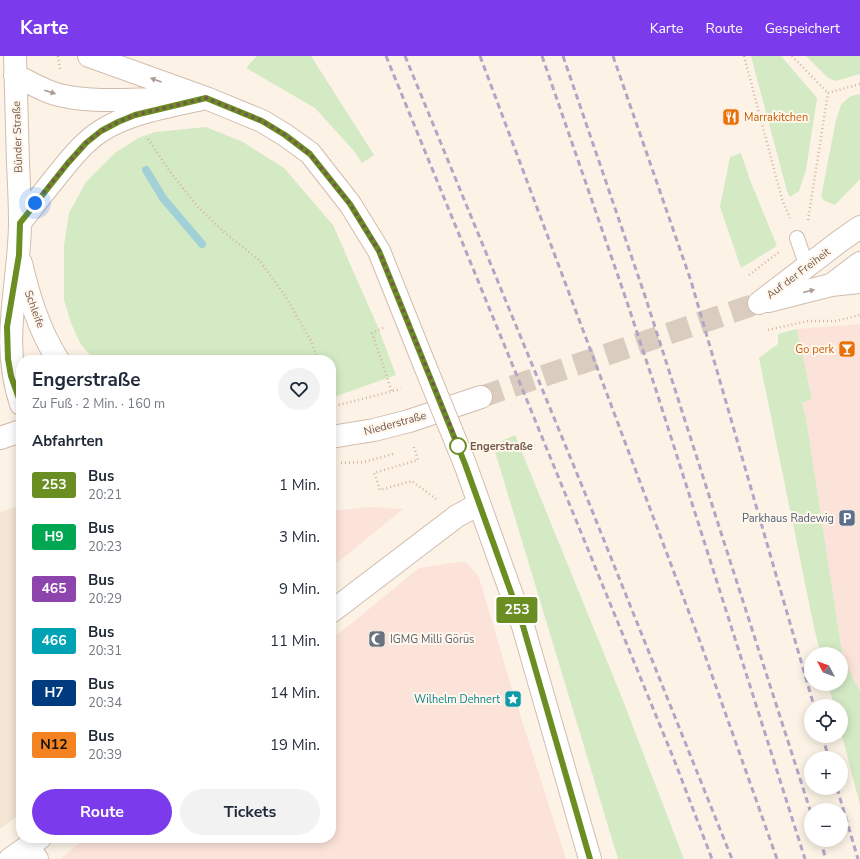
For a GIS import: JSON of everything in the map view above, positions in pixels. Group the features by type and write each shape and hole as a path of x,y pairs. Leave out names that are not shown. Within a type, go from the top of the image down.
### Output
{"main road":[{"path":"89,56 206,98 262,121 285,135 310,154 350,204 379,251 465,464 523,626 590,859"},
{"path":"15,66 40,88 64,96 100,99 206,98"},
{"name":"Bünder Straße","path":"15,66 20,223 19,255 7,327 8,359 11,376 16,390"},
{"path":"20,223 68,163 86,143 101,131 135,115 206,98"},
{"name":"Auf der Freiheit","path":"860,227 759,303 831,285 860,282"},
{"name":"Schleife","path":"19,255 28,292 47,341 55,355"},
{"name":"Auf der Freiheit","path":"831,285 860,263"},
{"name":"Bünder Straße","path":"0,321 13,290"},
{"name":"Niederstraße","path":"336,436 374,430 408,421 481,397"},
{"path":"0,438 16,433"},
{"path":"336,608 457,516 479,504"},
{"path":"10,859 35,848"}],"lane":[{"path":"797,238 807,267"}],"path":[{"path":"744,56 782,199 797,238"},
{"path":"792,56 828,93"},
{"path":"828,93 860,84"},
{"path":"749,275 797,238 809,219 828,93"},
{"path":"135,115 150,142 197,206 225,233 259,260 280,288 312,341 316,355"},
{"path":"768,330 808,321 836,321 860,315"},
{"path":"372,333 392,392"},
{"path":"336,406 402,389"},
{"path":"414,447 418,460 374,473 380,490 412,481 457,516"}],"shaded area":[{"path":"860,324 860,691 848,668 848,647 841,647 806,418 802,403 812,399 797,329"},
{"path":"16,506 16,817 0,829 0,513"},
{"path":"370,507 403,509 336,564 336,510"},
{"path":"465,561 479,577 512,689 566,859 60,859 80,843 336,843 336,636 419,568"}],"green space":[{"path":"257,56 311,56 374,155 362,163 354,151 315,108 246,68"},
{"path":"751,56 781,56 817,98 806,170 799,191 790,197 787,191"},
{"path":"806,56 860,56 860,74 836,81 828,78"},
{"path":"860,94 860,179 835,205 825,201 821,197 836,120 841,105 851,96"},
{"path":"206,127 243,142 284,168 333,225 377,325 396,375 336,396 336,355 90,355 80,343 71,323 64,300 64,245 69,213 86,182 115,153 138,138 155,132"},
{"path":"741,153 750,180 777,246 741,268 720,207 730,157"},
{"path":"797,329 812,399 802,403 806,418 841,647 819,647 759,358 778,344 778,334"},
{"path":"515,435 620,693 684,859 618,859 493,445"},
{"path":"848,668 860,691 860,805 848,759 848,751 846,751 844,743 848,743 848,699 832,699 830,691 848,691"}],"waterway":[{"path":"146,170 163,198 202,244"}],"tunnel":[{"path":"481,397 759,303"}],"railway":[{"path":"386,56 675,762 712,859"},
{"path":"405,56 587,498 732,859"},
{"path":"480,56 702,647 777,859"},
{"path":"542,56 656,390 805,859"},
{"path":"563,56 645,296 808,803"},
{"path":"613,56 691,281 812,699"},
{"path":"824,743 827,751"},
{"path":"839,795 858,859"},
{"path":"822,847 826,859"}],"bus line":[{"name":"253","path":"16,392 8,359 7,327 19,255 20,223 86,143 101,131 135,115 206,98 262,121 285,135 310,154 350,204 379,251 465,464 523,626 590,859"}],"place":[{"name":"Marrakitchen","path":"731,117"},
{"name":"Go perk","path":"847,349"},
{"name":"Engerstraße","path":"458,446"},
{"name":"Parkhaus Radewig","path":"847,518"},
{"name":"IGMG Milli Görüs","path":"377,639"},
{"name":"Wilhelm Dehnert","path":"513,699"}],"route":[{"path":"35,203 86,143 101,131 135,115 206,98 262,121 285,135 310,154 350,204 379,251 460,450 458,446"}]}
